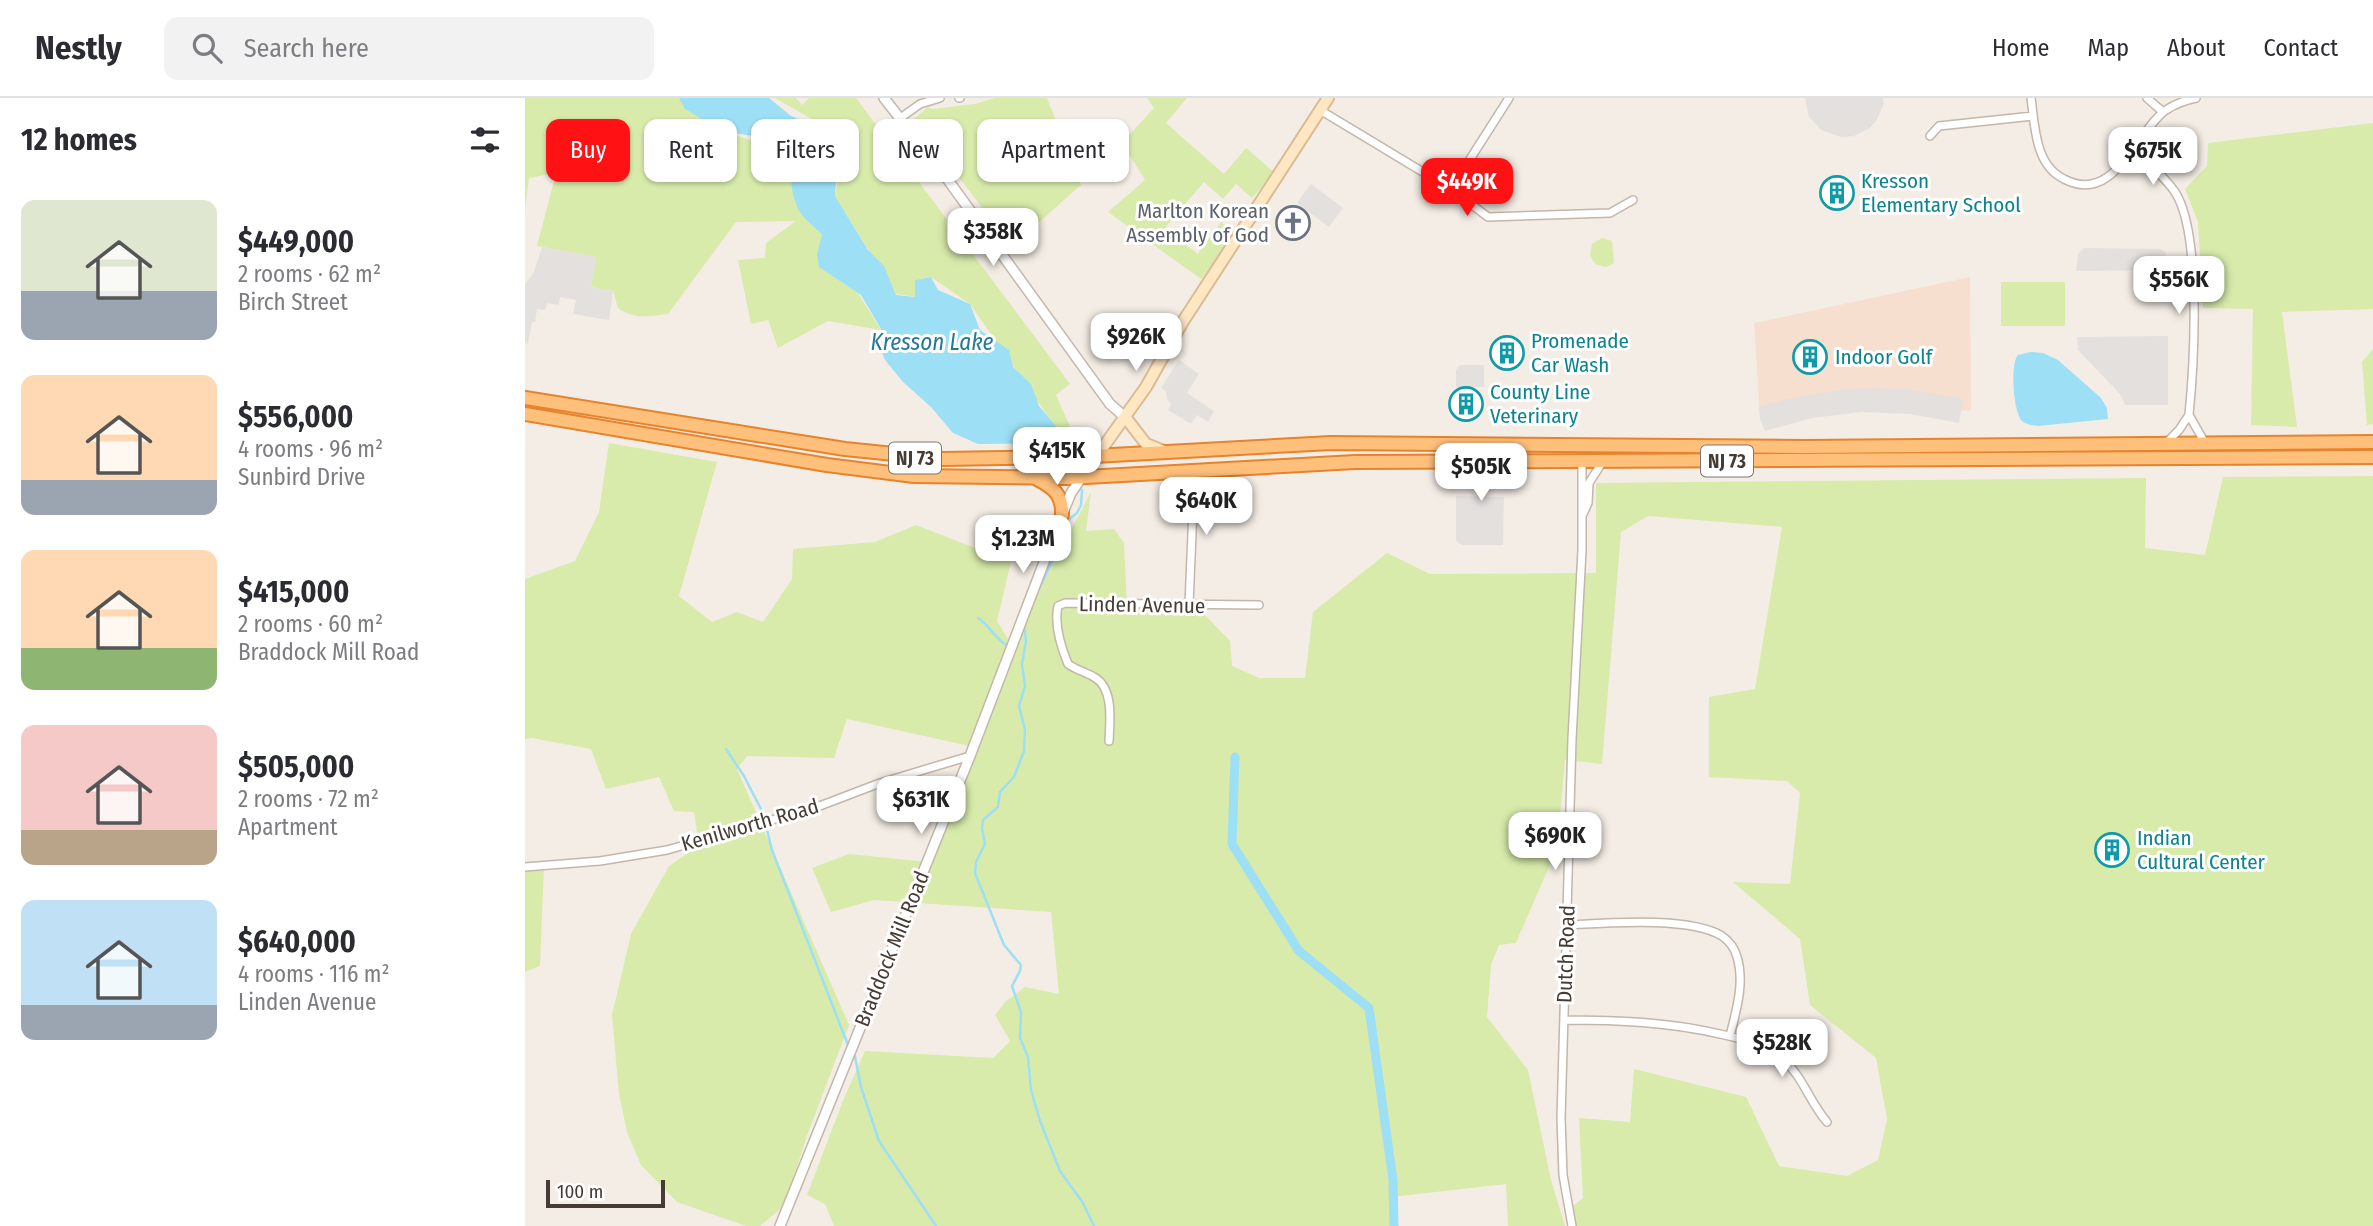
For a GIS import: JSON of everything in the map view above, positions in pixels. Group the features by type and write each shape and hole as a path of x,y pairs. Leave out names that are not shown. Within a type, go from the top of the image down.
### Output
{"highway":[{"name":"NJ 73","path":"525,398 845,449 915,458 971,460 1331,443 1804,447 2373,442"},
{"name":"NJ 73","path":"525,414 880,473 914,476 1082,477 1356,462 2373,457"},
{"path":"1582,461 1593,452 1616,452 1625,446"},
{"path":"1030,476 1056,492 1061,500 1062,514"}],"main road":[{"path":"1082,477 1126,418 1182,323 1328,98"},
{"path":"1126,418 1146,444 1167,452"}],"street":[{"path":"884,98 899,119 920,104 940,98"},
{"path":"1451,188 1509,98"},
{"path":"2031,98 2040,152 2047,167 2071,183 2103,180 2118,169 2163,112 2185,100 2196,98"},
{"path":"2147,98 2163,112"},
{"path":"1320,110 1451,188 1488,217 1610,213 1633,200"},
{"path":"1930,136 1939,126 2033,116"},
{"path":"2133,151 2155,169 2175,192 2187,221 2194,336 2189,415 2166,443"},
{"path":"949,182 1110,404 1126,418"},
{"path":"2189,415 2205,443"},
{"path":"1466,461 1481,489 1488,471 1497,461"},
{"name":"Dutch Road","path":"1571,1226 1564,1193 1561,1157 1582,461"},
{"name":"Dutch Road","path":"1582,514 1588,503 1589,483 1603,461"},
{"path":"1189,470 1193,509 1189,605"},
{"name":"Braddock Mill Road","path":"780,1226 970,756 1062,514 1082,477"},
{"name":"Linden Avenue","path":"1109,741 1110,721 1104,686 1095,677 1068,664 1059,634 1058,606 1259,605"},
{"name":"Kenilworth Road","path":"525,867 600,861 667,850 817,807 880,783 970,756"},
{"path":"1568,925 1679,925 1701,928 1720,935 1733,948 1740,978 1739,997 1730,1036"},
{"path":"1565,1020 1663,1023 1747,1040 1770,1050 1786,1062 1799,1077 1827,1122"}],"shaded area":[{"path":"1805,98 1883,98 1884,104 1870,128 1854,136 1841,137 1821,130 1809,117"},
{"path":"1311,184 1343,208 1329,227 1297,203"},
{"path":"542,247 596,257 591,287 613,291 609,320 573,314 576,300 560,297 559,305 547,303 545,310 537,309 528,344 525,343 525,284 533,274"},
{"path":"2084,248 2160,249 2166,253 2167,270 2076,271 2078,254"},
{"path":"1970,277 1971,411 1841,401 1760,419 1754,323"},
{"path":"2168,336 2168,405 2125,405 2120,394 2078,350 2077,337"},
{"path":"1179,360 1199,374 1187,393 1214,411 1208,422 1197,415 1191,424 1168,410 1171,404 1166,392 1161,388"},
{"path":"1460,365 1484,365 1484,387 1456,387 1456,370"},
{"path":"1846,389 1905,389 1963,399 1959,423 1910,414 1861,412 1812,418 1765,431 1760,419 1759,407 1787,399"},
{"path":"1456,496 1504,497 1503,545 1458,543"}],"green space":[{"path":"525,98 679,98 706,119 644,119 644,182 737,182 737,136 751,140 751,182 794,182 796,204 822,235 881,330 828,321 778,348 768,320 751,324 738,260 765,258 766,243 796,221 736,222 668,314 648,316 624,312 618,308 613,291 591,287 596,257 537,246 554,182 630,182 630,119 546,119 546,175 529,178 525,211"},
{"path":"775,98 796,98 802,105 809,98 856,98 873,121 873,182 919,182 1070,384 1056,395 1072,431 1061,435 970,304 931,277 915,280 916,297 896,294 835,196 837,182 859,182 859,119 812,119"},
{"path":"995,98 1047,98 1055,119 977,119 977,182 1080,182 1081,185 1012,246 963,182 963,119 914,119 928,107 932,109 975,104"},
{"path":"1147,98 1187,98 1166,123 1224,174 1246,148 1275,173 1252,198 1236,184 1223,199 1204,182 1164,229 1198,254 1221,222 1236,233 1201,279 1108,212 1145,180 1129,154 1129,135 1154,108"},
{"path":"2373,123 2373,309 2282,312 2297,427 2251,425 2253,309 2203,308 2198,222 2185,189 2207,166 2208,143"},
{"path":"1602,238 1612,241 1614,263 1606,267 1595,264 1590,255 1592,244"},
{"path":"2001,282 2065,282 2065,326 2001,326"},
{"path":"2373,349 2373,424 2367,425 2362,362"},
{"path":"609,443 717,462 679,596 712,622 737,612 763,622 792,579 793,549 875,542 916,525 1011,562 997,621 1011,644 1091,492 1086,531 1114,529 1124,543 1127,607 1201,611 1230,641 1232,666 1259,678 1305,678 1313,612 1387,553 1430,574 1596,573 1596,483 2146,478 2145,548 2205,555 2223,477 2373,476 2373,1226 1576,1226 1572,1207 1583,1198 1579,1118 1630,1122 1634,1069 1746,1097 1779,1166 1847,1176 1878,1160 1887,1119 1876,1058 1810,1005 1800,939 1733,882 1790,884 1800,793 1787,781 1709,777 1709,697 1755,689 1782,527 1648,516 1621,532 1602,764 1565,760 1560,816 1551,862 1516,943 1499,945 1491,965 1487,1017 1528,1070 1551,1180 1565,1226 1508,1226 1506,1184 1392,1197 1394,1226 834,1226 825,1204 807,1195 865,1051 993,1058 1010,1041 995,1015 1006,1001 1025,987 1059,994 1051,912 874,900 831,912 812,868 849,854 928,862 974,747 847,719 834,758 747,756 737,769 849,1025 784,1206 760,1226 746,1226 677,1202 641,1165 627,1132 619,1094 612,1015 631,934 669,866 699,845 694,812 674,811 659,777 606,789 591,749 525,739 525,579 575,561 599,512"},
{"path":"544,865 540,966 525,972 525,867"}],"water":[{"name":"Kresson Lake","path":"679,98 769,98 798,119 751,119 751,136 737,133 737,119 702,119 685,109"},
{"name":"Kresson Lake","path":"791,182 836,182 835,196 868,250 884,266 896,295 915,297 915,280 931,277 938,290 970,304 980,330 1009,350 1013,367 1031,384 1039,406 1060,431 1061,437 1042,443 978,444 953,433 885,360 881,351 881,329 861,295 819,267 817,254 822,235 802,215 793,194"},
{"path":"2043,353 2058,360 2101,398 2107,408 2108,419 2038,426 2022,421 2016,408 2014,368 2018,355"}],"waterway":[{"path":"1059,434 1063,436 1065,447"},
{"path":"1034,599 1056,554 1067,521 1077,513 1081,505 1082,490"},
{"path":"978,618 1008,646"},
{"path":"1024,625 1026,641 1022,664 1025,686 1019,706 1025,730 1024,751 1014,777 1000,792 998,807 983,820 985,844 976,862 975,873 1004,945 1021,965 1012,986 1021,1012 1020,1038 1028,1057 1031,1090 1040,1121 1060,1171 1083,1203 1094,1226"},
{"path":"726,749 744,776 764,815"},
{"path":"1235,757 1232,844 1299,951 1369,1008 1393,1180 1394,1226"},
{"path":"766,826 772,850 848,1045"},
{"path":"854,1052 861,1087 879,1141 936,1226"}],"place":[{"name":"Kresson Elementary School","path":"1837,193"},
{"name":"Marlton Korean Assembly of God","path":"1293,223"},
{"name":"Promenade Car Wash","path":"1507,353"},
{"name":"Indoor Golf","path":"1810,357"},
{"name":"County Line Veterinary","path":"1466,404"},
{"name":"Indian Cultural Center","path":"2112,850"}]}
